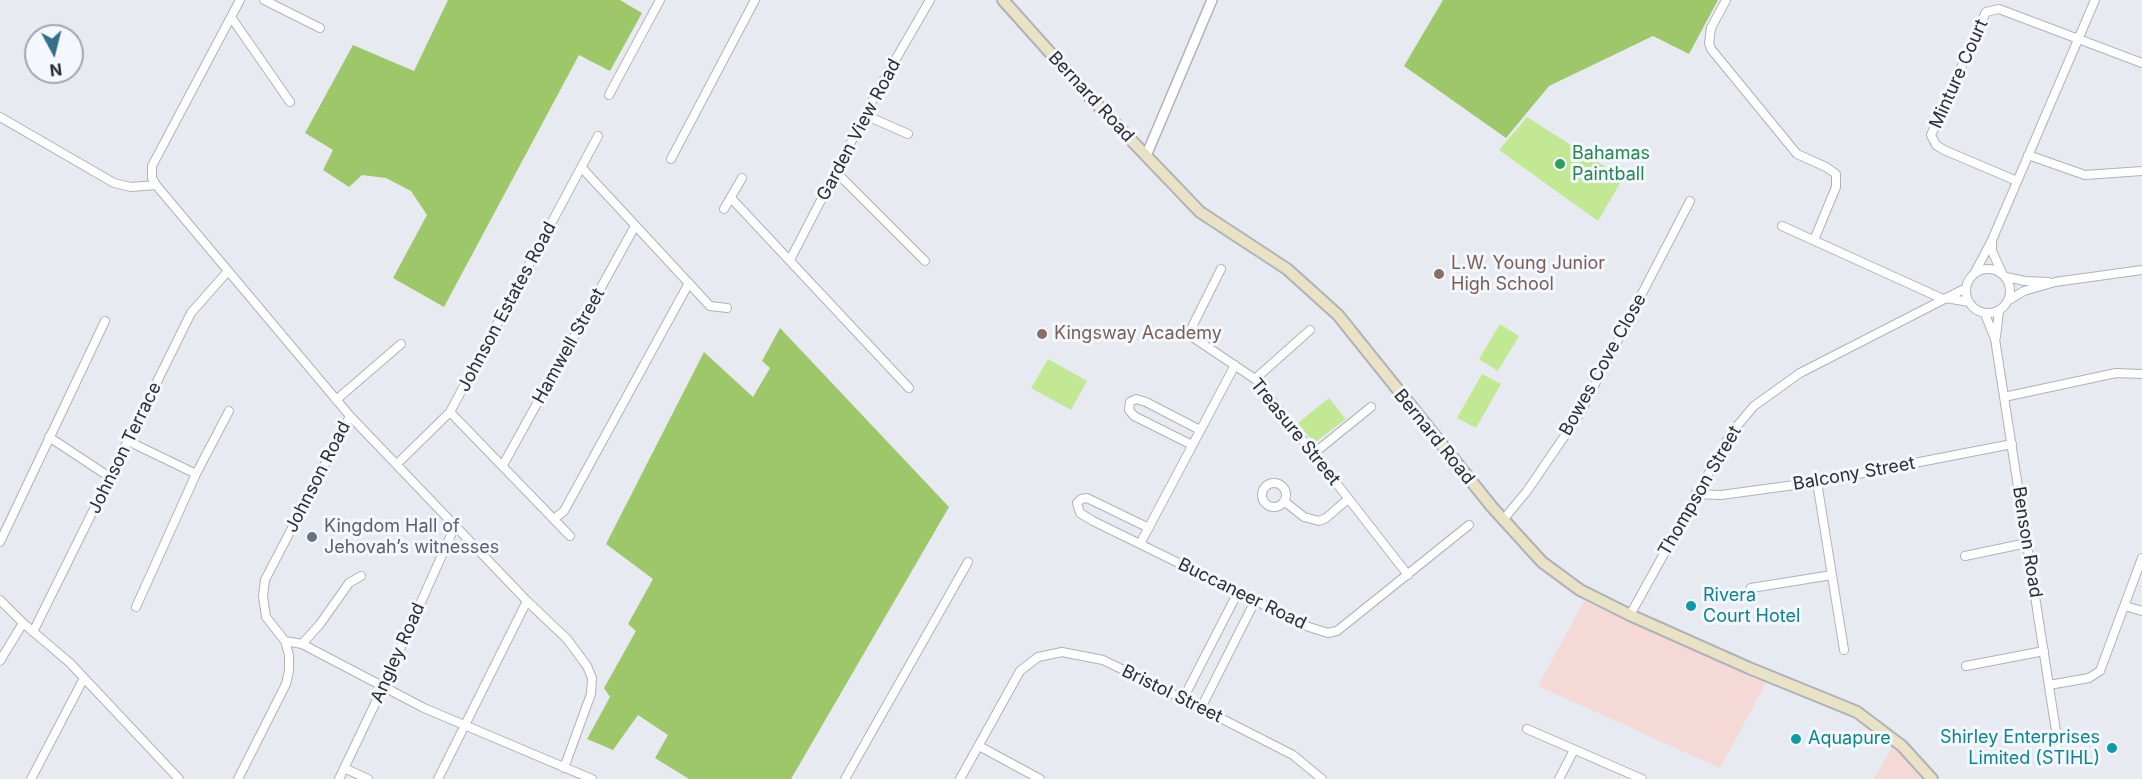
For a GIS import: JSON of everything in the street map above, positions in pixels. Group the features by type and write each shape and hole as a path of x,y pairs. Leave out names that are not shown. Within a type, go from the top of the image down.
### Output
{"main road":[{"name":"Bernard Road","path":"1003,0 1200,212 1287,269 1338,315 1398,393 1503,520 1542,562 1580,590 1630,615 1749,668 1857,712 1902,746 1932,779"}],"street":[{"path":"0,117 114,183 130,187 156,186 152,178 153,166 240,0"},
{"path":"264,0 320,28"},
{"path":"609,95 660,0"},
{"path":"670,159 755,0"},
{"name":"Garden View Road","path":"790,260 865,115 930,0"},
{"path":"1146,156 1212,0"},
{"path":"1726,0 1711,28 1709,43 1711,49 1797,154 1836,174 1836,187 1814,240"},
{"path":"1969,302 1966,288 1992,240 2095,0"},
{"name":"Minture Court","path":"2017,181 1944,150 1936,144 1931,135 1934,124 1982,19 1990,10 1999,9 2078,39"},
{"path":"231,17 290,102"},
{"path":"2078,39 2142,63"},
{"path":"865,115 908,134"},
{"name":"Johnson Estates Road","path":"396,464 450,412 598,136"},
{"path":"2028,155 2085,175 2142,171"},
{"path":"582,168 710,306 728,308"},
{"path":"836,172 925,261"},
{"path":"724,209 742,178"},
{"name":"Johnson Road","path":"156,186 350,416 265,580 262,597 266,617 285,641"},
{"path":"731,198 909,388"},
{"name":"Bowes Cove Close","path":"1503,520 1527,491 1579,415 1690,201"},
{"name":"Hamwell Street","path":"503,465 635,226"},
{"path":"1782,226 1945,299 1969,302 1985,314 1995,339"},
{"path":"1992,240 1992,251 2010,286 2009,300"},
{"name":"Treasure Street","path":"1221,269 1191,333 1193,339 1255,379 1408,575"},
{"path":"1974,274 1989,269 2025,282 2055,282 2142,270"},
{"name":"Johnson Terrace","path":"33,632 191,313 228,271"},
{"path":"1995,339 2000,311 2009,300 2024,291 2055,282"},
{"path":"555,518 564,511 688,283"},
{"name":"Thompson Street","path":"1630,615 1695,494 1731,433 1766,396 1800,373 1966,288"},
{"path":"1985,314 2000,311"},
{"path":"0,542 105,321"},
{"path":"1255,379 1310,330"},
{"name":"Benson Road","path":"1995,339 2058,744"},
{"path":"336,400 401,344"},
{"path":"1140,544 1235,364"},
{"path":"2004,397 2116,373 2142,374"},
{"path":"1192,445 1134,416 1129,410 1130,402 1136,399 1146,402 1200,430"},
{"path":"1314,454 1371,408"},
{"path":"136,607 196,474 229,411"},
{"path":"450,412 570,536"},
{"path":"350,416 454,526 567,639 587,666 592,678 591,694 564,768"},
{"path":"49,437 111,478"},
{"path":"128,441 196,474"},
{"name":"Balcony Street","path":"1695,494 1721,495 1817,482 2012,444"},
{"path":"1817,482 1844,650"},
{"name":"Buccaneer Road","path":"1149,528 1088,498 1081,499 1077,503 1080,513 1255,601 1309,627 1328,633 1337,631 1469,525"},
{"path":"1284,501 1304,518 1319,521 1326,518 1348,499"},
{"name":"Angley Road","path":"339,779 383,687 454,526"},
{"path":"1965,556 2027,543"},
{"path":"2049,685 2089,678 2100,671 2142,558"},
{"path":"845,779 968,562"},
{"path":"1752,588 1832,575"},
{"path":"302,644 320,624 349,583 361,576"},
{"path":"1183,699 1238,592"},
{"path":"0,600 84,678 179,779"},
{"path":"438,779 527,601"},
{"path":"1201,708 1255,601"},
{"path":"2125,606 2142,611"},
{"path":"0,661 23,623"},
{"path":"238,779 286,684 289,655 285,641 302,644 464,726 592,779"},
{"path":"1966,666 2044,651"},
{"name":"Bristol Street","path":"979,746 1016,676 1038,657 1071,652 1103,660 1201,708 1293,755 1322,779"},
{"path":"31,779 84,678"},
{"path":"1527,729 1642,779"},
{"path":"960,779 979,746 1040,779"},
{"path":"1559,779 1574,750"},
{"path":"344,768 368,779"}],"shaded area":[{"path":"1584,601 1766,683 1720,768 1538,686"},
{"path":"1893,746 1922,779 1874,779"}],"green space":[{"path":"448,0 620,0 642,13 610,71 579,55 444,307 393,278 427,215 411,191 386,178 362,175 349,187 323,170 333,150 305,133 353,45 414,71"},
{"path":"1443,0 1718,0 1689,54 1653,36 1549,86 1506,138 1404,66"},
{"name":"Bahamas Paintball","path":"1527,117 1623,178 1598,221 1499,150"},
{"path":"1500,324 1519,336 1498,371 1479,359"},
{"path":"780,328 949,507 791,779 689,779 655,758 668,735 638,715 613,750 587,739 610,697 604,688 636,631 628,624 653,579 606,544 704,352 753,397 770,368 762,361"},
{"path":"1048,359 1087,381 1071,410 1031,388"},
{"path":"1482,374 1501,384 1476,428 1457,418"},
{"path":"1329,398 1346,419 1314,443 1298,423"}],"place":[{"name":"Bahamas Paintball","path":"1560,164"},
{"name":"L.W. Young Junior High School","path":"1439,274"},
{"name":"Kingsway Academy","path":"1042,334"},
{"name":"Kingdom Hall of Jehovah’s witnesses","path":"312,537"},
{"name":"Rivera Court Hotel","path":"1691,606"},
{"name":"Aquapure","path":"1796,739"},
{"name":"Shirley Enterprises Limited (STIHL)","path":"2112,748"}]}
